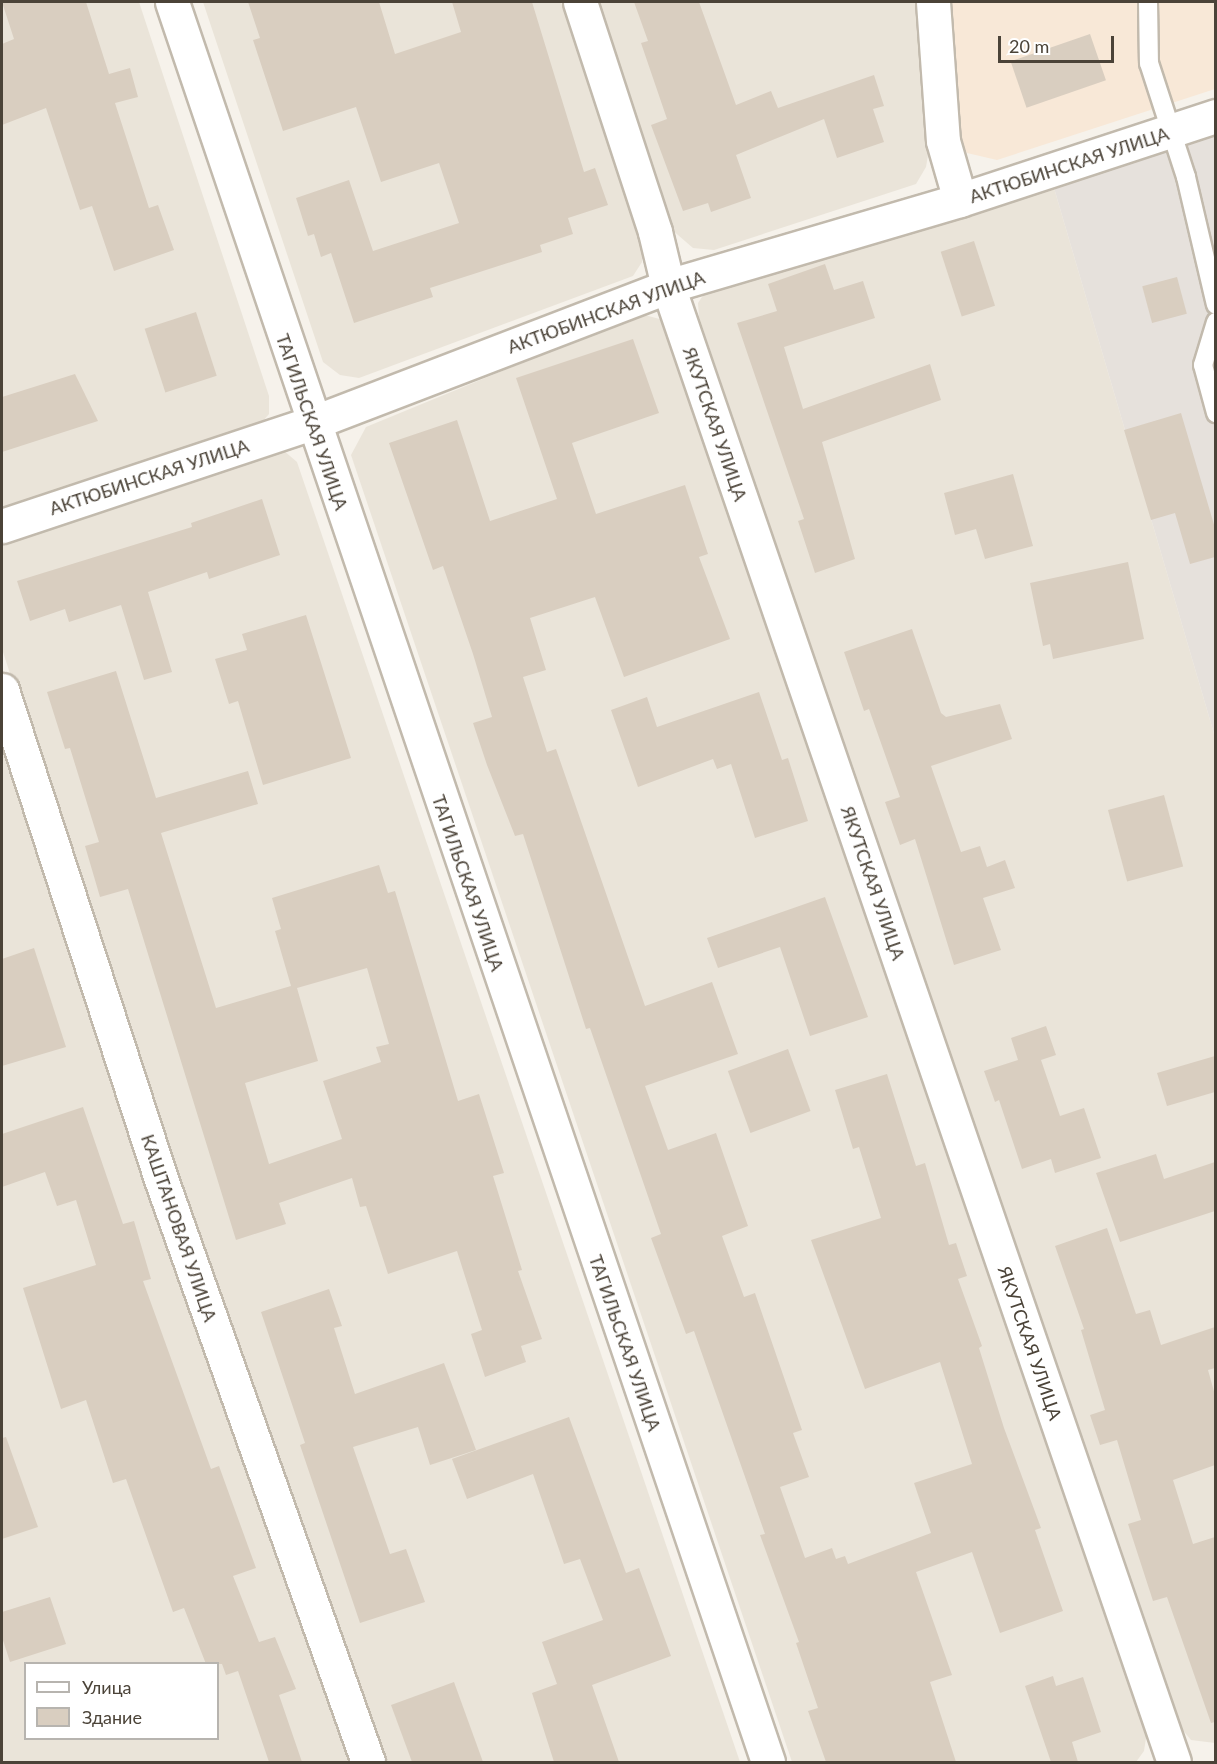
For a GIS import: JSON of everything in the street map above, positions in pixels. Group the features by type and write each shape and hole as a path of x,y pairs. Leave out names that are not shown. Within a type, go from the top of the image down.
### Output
{"street":[{"name":"ТАГИЛЬСКАЯ УЛИЦА","path":"172,2 312,423 768,1762"},
{"name":"ЯКУТСКАЯ УЛИЦА","path":"580,2 655,232 668,286 1173,1762"},
{"path":"933,2 943,141 960,200"},
{"name":"АКТЮБИНСКАЯ УЛИЦА","path":"2,526 312,423 668,286 960,200 1215,116"},
{"name":"КАШТАНОВАЯ УЛИЦА","path":"2,690 161,1179 368,1762"}],"lane":[{"path":"1148,2 1149,63 1186,177 1215,305"},
{"path":"1215,322 1203,365 1215,412"}],"shaded area":[{"path":"2,2 139,2 269,396 269,414 258,427 2,511"},
{"path":"203,2 561,2 643,248 642,262 633,276 359,378 340,375 323,362"},
{"path":"594,2 921,2 930,143 926,167 916,184 714,250 693,248 671,229"},
{"path":"945,2 1215,2 1215,89 997,160 967,153 954,134"},
{"path":"1215,135 1215,737 1054,188"},
{"path":"1054,188 1215,737 1215,1743 1191,1740 1171,1716 699,317 698,303 706,291"},
{"path":"641,314 667,321 1148,1725 1144,1751 1136,1762 792,1762 351,455 366,427"},
{"path":"283,450 297,462 740,1762 379,1762 175,1178 2,649 2,539 265,451"},
{"path":"2,728 352,1762 2,1762"}],"building":[{"path":"2,2 86,2 109,74 130,68 138,97 115,103 149,208 158,205 174,250 114,271 92,206 80,210 46,108 2,125 2,44 14,39"},
{"path":"248,2 379,2 395,54 461,32 452,2 532,2 584,172 595,168 608,205 568,218 573,234 540,245 542,252 430,288 433,297 354,323 331,253 321,257 314,234 308,236 296,198 349,180 373,251 459,223 439,163 381,182 356,107 283,131 253,40 260,38"},
{"path":"634,2 699,2 736,105 771,91 778,108 874,75 884,106 873,109 884,142 837,158 824,119 736,155 751,198 711,212 708,203 683,211 651,125 667,119 641,43 648,41"},
{"path":"1090,34 1106,80 1027,108 1011,61"},
{"path":"974,241 995,306 962,316 941,252"},
{"path":"825,264 834,290 863,281 875,318 784,347 803,409 930,364 941,400 822,442 855,559 815,573 798,521 804,519 737,323 777,311 768,284"},
{"path":"1177,277 1187,314 1152,323 1142,286"},
{"path":"196,312 217,376 165,392 145,329"},
{"path":"633,339 659,413 572,443 596,514 685,485 708,554 699,557 730,639 624,677 595,597 530,618 546,670 523,677 547,752 556,749 645,1006 712,982 738,1054 645,1086 668,1150 716,1133 748,1226 722,1236 744,1297 755,1293 802,1430 793,1433 809,1477 780,1487 805,1558 832,1548 836,1559 845,1556 848,1564 931,1533 914,1483 972,1464 940,1362 865,1389 811,1240 881,1218 859,1147 853,1149 835,1090 887,1074 916,1166 925,1163 949,1245 956,1243 967,1276 958,1279 982,1346 979,1348 1004,1428 1041,1528 1035,1530 1063,1611 1000,1633 972,1552 916,1572 952,1675 930,1682 956,1762 826,1762 808,1711 818,1708 796,1643 799,1642 760,1535 765,1534 694,1331 686,1334 651,1238 661,1234 590,1028 586,1029 523,834 515,836 487,765 473,723 492,717 473,654 443,566 433,570 389,443 457,420 490,521 557,499 516,378"},
{"path":"75,374 98,421 2,452 2,397"},
{"path":"1181,413 1215,528 1215,557 1190,564 1175,513 1151,520 1124,430"},
{"path":"1013,474 1033,546 985,559 976,529 955,535 944,493"},
{"path":"262,499 280,555 209,579 207,572 148,592 172,672 144,680 121,605 69,622 65,609 30,621 17,581 192,527 191,523"},
{"path":"1128,562 1144,639 1053,659 1050,644 1043,646 1030,583"},
{"path":"306,615 351,758 263,785 238,701 229,704 215,659 247,650 242,634"},
{"path":"912,629 941,713 946,717 1000,704 1012,739 931,766 961,852 980,846 987,867 1005,860 1015,888 983,898 1001,950 954,965 915,839 900,845 885,802 900,797 869,709 864,711 844,652"},
{"path":"116,671 156,798 248,771 258,804 161,833 216,1008 291,986 275,931 281,929 272,898 379,865 388,893 395,891 458,1101 479,1094 504,1173 493,1176 522,1270 518,1271 542,1339 521,1346 526,1362 485,1377 471,1334 482,1330 457,1251 388,1274 366,1206 360,1207 352,1178 279,1203 286,1224 236,1240 128,889 100,897 85,846 99,842 70,748 65,749 47,692","holes":["367,968 389,1044 376,1047 381,1062 323,1081 342,1139 269,1164 245,1083 318,1061 297,988"]},
{"path":"759,692 782,760 788,758 808,821 755,838 731,764 717,769 713,759 638,787 611,710 647,697 657,727"},
{"path":"1164,795 1183,866 1127,881 1108,810"},
{"path":"825,897 868,1017 810,1036 780,947 718,968 707,938"},
{"path":"34,948 66,1047 2,1066 2,959"},
{"path":"1046,1026 1056,1055 1041,1060 1060,1116 1084,1108 1101,1158 1055,1173 1051,1159 1022,1169 999,1100 995,1102 984,1071 1018,1060 1011,1038"},
{"path":"788,1049 811,1111 750,1133 728,1071"},
{"path":"1215,1056 1215,1092 1167,1106 1157,1073"},
{"path":"83,1107 123,1224 134,1221 151,1279 143,1281 211,1469 219,1466 256,1568 233,1576 259,1642 275,1637 296,1689 279,1695 302,1762 269,1762 238,1671 226,1675 219,1662 205,1662 184,1608 173,1612 126,1479 113,1483 86,1400 61,1409 23,1288 96,1265 76,1200 57,1206 45,1172 2,1187 2,1134"},
{"path":"1156,1154 1164,1179 1215,1162 1215,1211 1120,1242 1096,1173"},
{"path":"1107,1228 1136,1314 1150,1310 1161,1345 1215,1327 1215,1368 1208,1370 1215,1395 1215,1465 1173,1480 1193,1544 1215,1537 1215,1722 1211,1723 1167,1597 1153,1601 1128,1524 1141,1520 1117,1440 1100,1445 1090,1415 1105,1410 1081,1330 1084,1329 1055,1246"},
{"path":"329,1289 342,1326 334,1328 355,1394 444,1363 476,1450 430,1465 418,1427 353,1447 390,1554 406,1549 425,1602 360,1623 300,1445 305,1443 261,1312"},
{"path":"569,1417 626,1573 639,1568 671,1656 592,1685 619,1762 554,1762 532,1693 557,1684 542,1642 603,1620 580,1559 564,1564 533,1474 467,1499 452,1459"},
{"path":"6,1437 38,1527 2,1539 2,1438"},
{"path":"50,1597 66,1644 10,1662 2,1637 2,1612"},
{"path":"1053,1676 1056,1686 1083,1677 1101,1732 1072,1742 1078,1762 1051,1762 1025,1686"},
{"path":"454,1682 483,1762 412,1762 391,1705"}]}
